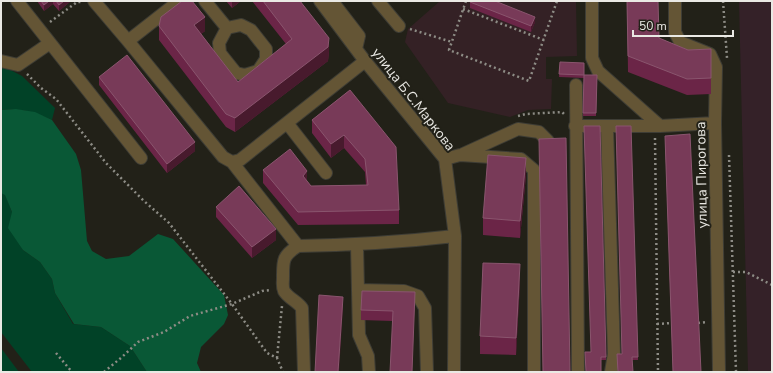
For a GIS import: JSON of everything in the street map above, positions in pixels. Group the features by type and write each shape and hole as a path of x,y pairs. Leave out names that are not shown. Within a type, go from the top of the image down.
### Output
{"street":[{"path":"17,1 141,158"},
{"path":"94,1 223,156 232,162 298,246"},
{"path":"128,41 179,1"},
{"path":"205,1 227,28"},
{"name":"улица Б.С.Маркова","path":"320,1 365,61 445,160 455,236 454,372"},
{"path":"332,1 359,36 356,49"},
{"path":"378,1 399,26"},
{"path":"592,1 592,58 598,72 660,126"},
{"name":"улица Пирогова","path":"675,1 676,32 680,42 710,54 716,67 715,123 719,372"},
{"path":"1,61 18,65 50,43"},
{"path":"232,162 240,160 365,61"},
{"path":"576,86 575,126 578,372"},
{"path":"287,123 326,173"},
{"path":"575,126 660,126 715,123"},
{"path":"607,126 614,354 610,372"},
{"path":"445,160 518,130 539,132 548,141"},
{"path":"460,155 521,159 534,170 534,372"},
{"path":"304,372 302,308 298,302 288,296 283,290 283,260 290,251 298,246 357,245 455,236"},
{"path":"357,245 360,336 368,356 369,372"},
{"path":"358,290 404,291 418,296 425,308 427,372"}],"path":[{"path":"466,1 449,50 529,81 557,1"},
{"path":"724,1 727,61"},
{"path":"50,22 78,2"},
{"path":"463,9 544,40"},
{"path":"399,26 452,42"},
{"path":"18,65 41,88 56,99 106,163 144,201 169,222 232,304 267,353 277,358"},
{"path":"658,372 654,139 660,126"},
{"path":"730,155 736,372"},
{"path":"733,272 746,272 772,285"},
{"path":"104,372 138,342 164,332 190,316 232,304 262,291 283,290 277,358 283,372"},
{"path":"657,324 671,323"},
{"path":"56,353 72,372"}],"shaded area":[{"path":"440,1 576,1 577,56 546,57 546,79 552,79 551,109 528,110 510,117 448,103 405,42 408,29"},
{"path":"739,1 772,1 772,372 748,372"}],"green space":[{"path":"1,65 22,76 55,108 52,120 39,114 27,111 15,109 1,110"},
{"path":"16,109 35,112 52,120 76,154 81,170 87,241 92,251 106,259 129,256 158,234 173,239 224,295 228,315 224,324 201,347 197,363 201,372 147,372 130,346 101,327 74,324 55,293 52,279 40,262 23,250 8,228 12,212 5,195 1,193 1,110"},
{"path":"1,193 5,194 12,212 23,250 40,262 52,279 55,293 73,324 101,327 130,346 147,372 32,372 1,332"},
{"path":"1,348 19,372 1,372"}],"building":[{"path":"41,1 49,1 44,5"},
{"path":"56,1 64,1 59,5"},
{"path":"182,1 192,1 205,17 194,25 238,82 292,39 263,1 300,1 329,38 328,47 235,118 226,114 159,26 161,17"},
{"path":"495,1 535,17 531,26 470,2"},
{"path":"627,1 658,1 659,38 688,50 711,49 711,78 687,79 628,56"},
{"path":"127,55 195,142 167,164 99,77"},
{"path":"560,62 584,63 584,75 559,74"},
{"path":"584,75 597,75 596,113 583,113"},
{"path":"350,90 396,147 399,210 298,212 263,170 290,149 307,171 303,176 311,186 368,185 365,159 344,135 331,144 312,120"},
{"path":"584,126 600,126 606,357 601,357 601,372 586,372 585,352 591,352"},
{"path":"616,126 631,126 638,357 632,357 633,372 618,372 617,354 622,354"},
{"path":"690,134 701,372 673,372 665,136"},
{"path":"566,138 570,372 543,372 539,139"},
{"path":"488,155 526,158 520,221 483,218"},
{"path":"239,186 276,229 252,247 216,207"},
{"path":"483,263 520,264 516,338 480,336"},
{"path":"362,291 415,292 412,372 390,372 393,311 361,310"},
{"path":"319,295 343,297 338,372 315,372"}]}
